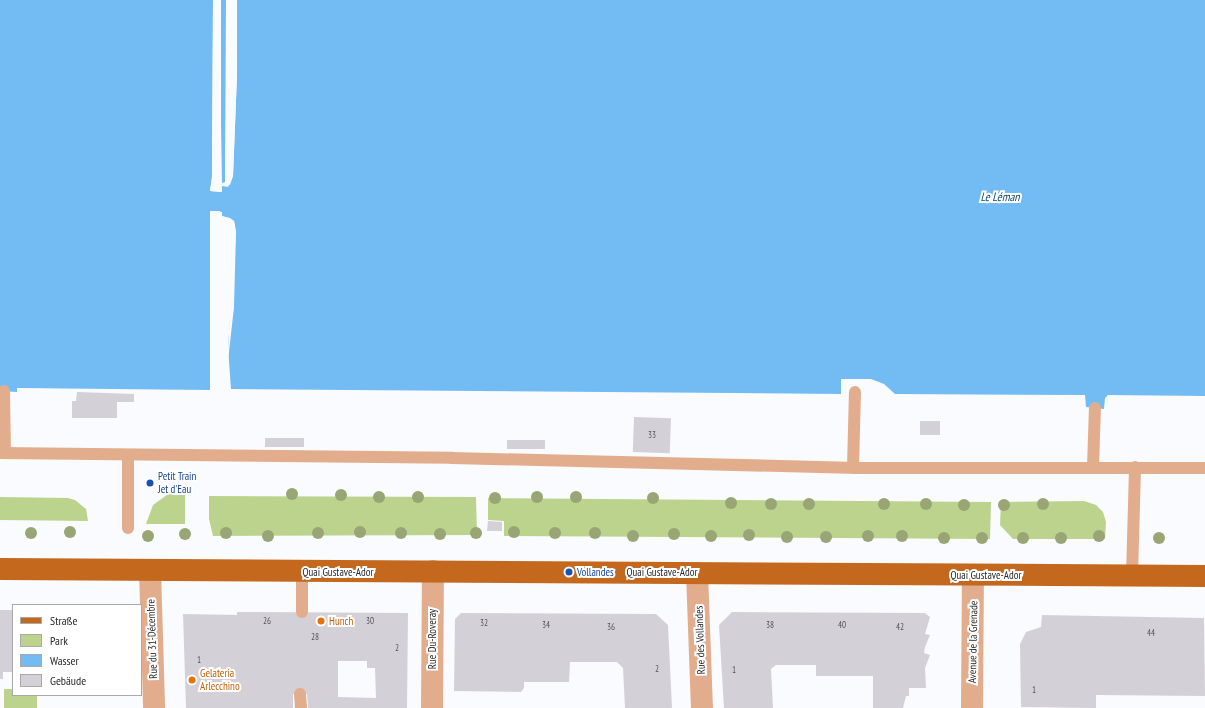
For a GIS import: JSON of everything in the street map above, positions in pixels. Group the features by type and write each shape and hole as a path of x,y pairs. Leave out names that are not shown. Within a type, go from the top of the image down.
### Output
{"main road":[{"name":"Quai Gustave-Ador","path":"0,569 302,572 433,571 1205,576"}],"street":[{"name":"Rue du 31-Décembre","path":"150,570 154,708"},
{"name":"Rue Du-Roveray","path":"432,708 433,571"},
{"name":"Rue des Vollandes","path":"697,573 702,708"},
{"name":"Avenue de la Grenade","path":"972,708 974,575"}],"lane":[{"path":"4,391 2,453 452,458 853,468 1205,468"},
{"path":"853,468 855,392"},
{"path":"1093,467 1095,408"},
{"path":"128,455 128,528"},
{"path":"1132,576 1135,467"},
{"path":"302,572 302,612"},
{"path":"300,694 301,708"}],"green space":[{"path":"171,492 185,494 185,524 146,524 153,505"},
{"path":"209,496 476,497 477,535 213,536 209,519"},
{"path":"0,497 68,498 75,500 86,509 88,521 0,520"},
{"path":"488,498 991,502 990,539 504,536 504,521 488,520"},
{"path":"1084,501 1096,505 1103,512 1106,522 1105,539 1013,539 1000,525 1001,502"},
{"path":"4,689 12,689 12,696 37,696 37,708 4,708"}],"water":[{"name":"Le Léman","path":"0,0 213,0 212,177 210,191 221,192 222,185 230,185 233,176 237,75 237,0 1205,0 1205,396 1108,395 1105,398 1104,409 1086,407 1085,395 895,394 884,384 871,379 841,379 841,394 231,389 228,348 236,232 234,221 222,216 220,211 210,211 210,390 17,388 17,392 0,391"},
{"path":"221,0 226,0 225,183 221,183"}],"pier":[{"path":"213,0 214,177 212,189 220,190 219,0 222,183 225,182 228,0 227,185 231,175 237,0 237,75 233,176 228,187 222,186 222,192 210,191 212,177"},
{"path":"210,211 222,212 222,216 230,218 234,221 236,232 234,307 227,370 234,233 232,222 221,218 220,213 212,213 212,390"}],"building":[{"path":"77,392 134,394 134,402 117,402 117,418 72,418 72,401 76,401"},
{"path":"634,417 671,418 670,453 633,452"},
{"path":"920,421 940,421 940,435 920,435"},
{"path":"265,438 304,438 304,447 265,447"},
{"path":"507,440 545,440 545,449 507,449"},
{"path":"488,521 502,522 502,531 487,531"},
{"path":"0,610 12,610 12,672 3,672 3,679 0,679"},
{"path":"237,612 408,613 407,708 308,708 307,694 293,694 293,708 186,708 183,614 237,615","holes":["338,661 367,661 367,668 375,668 376,698 338,697"]},
{"path":"732,612 925,613 930,617 925,634 930,635 924,653 930,655 925,668 926,688 909,688 909,696 906,696 903,708 873,708 873,676 816,676 816,665 776,665 771,669 773,708 724,708 719,625"},
{"path":"461,613 656,614 668,625 672,708 625,708 623,668 617,662 570,662 569,682 524,682 524,688 521,692 454,691 455,619"},
{"path":"1042,615 1204,618 1205,696 1096,695 1096,708 1021,707 1020,644 1026,632 1041,627"}],"place":[{"name":"Petit Train Jet d'Eau","path":"150,483"},
{"name":"Vollandes","path":"569,572"},
{"name":"Hunch","path":"321,621"},
{"name":"Gelateria Arlecchino","path":"192,680"}]}
